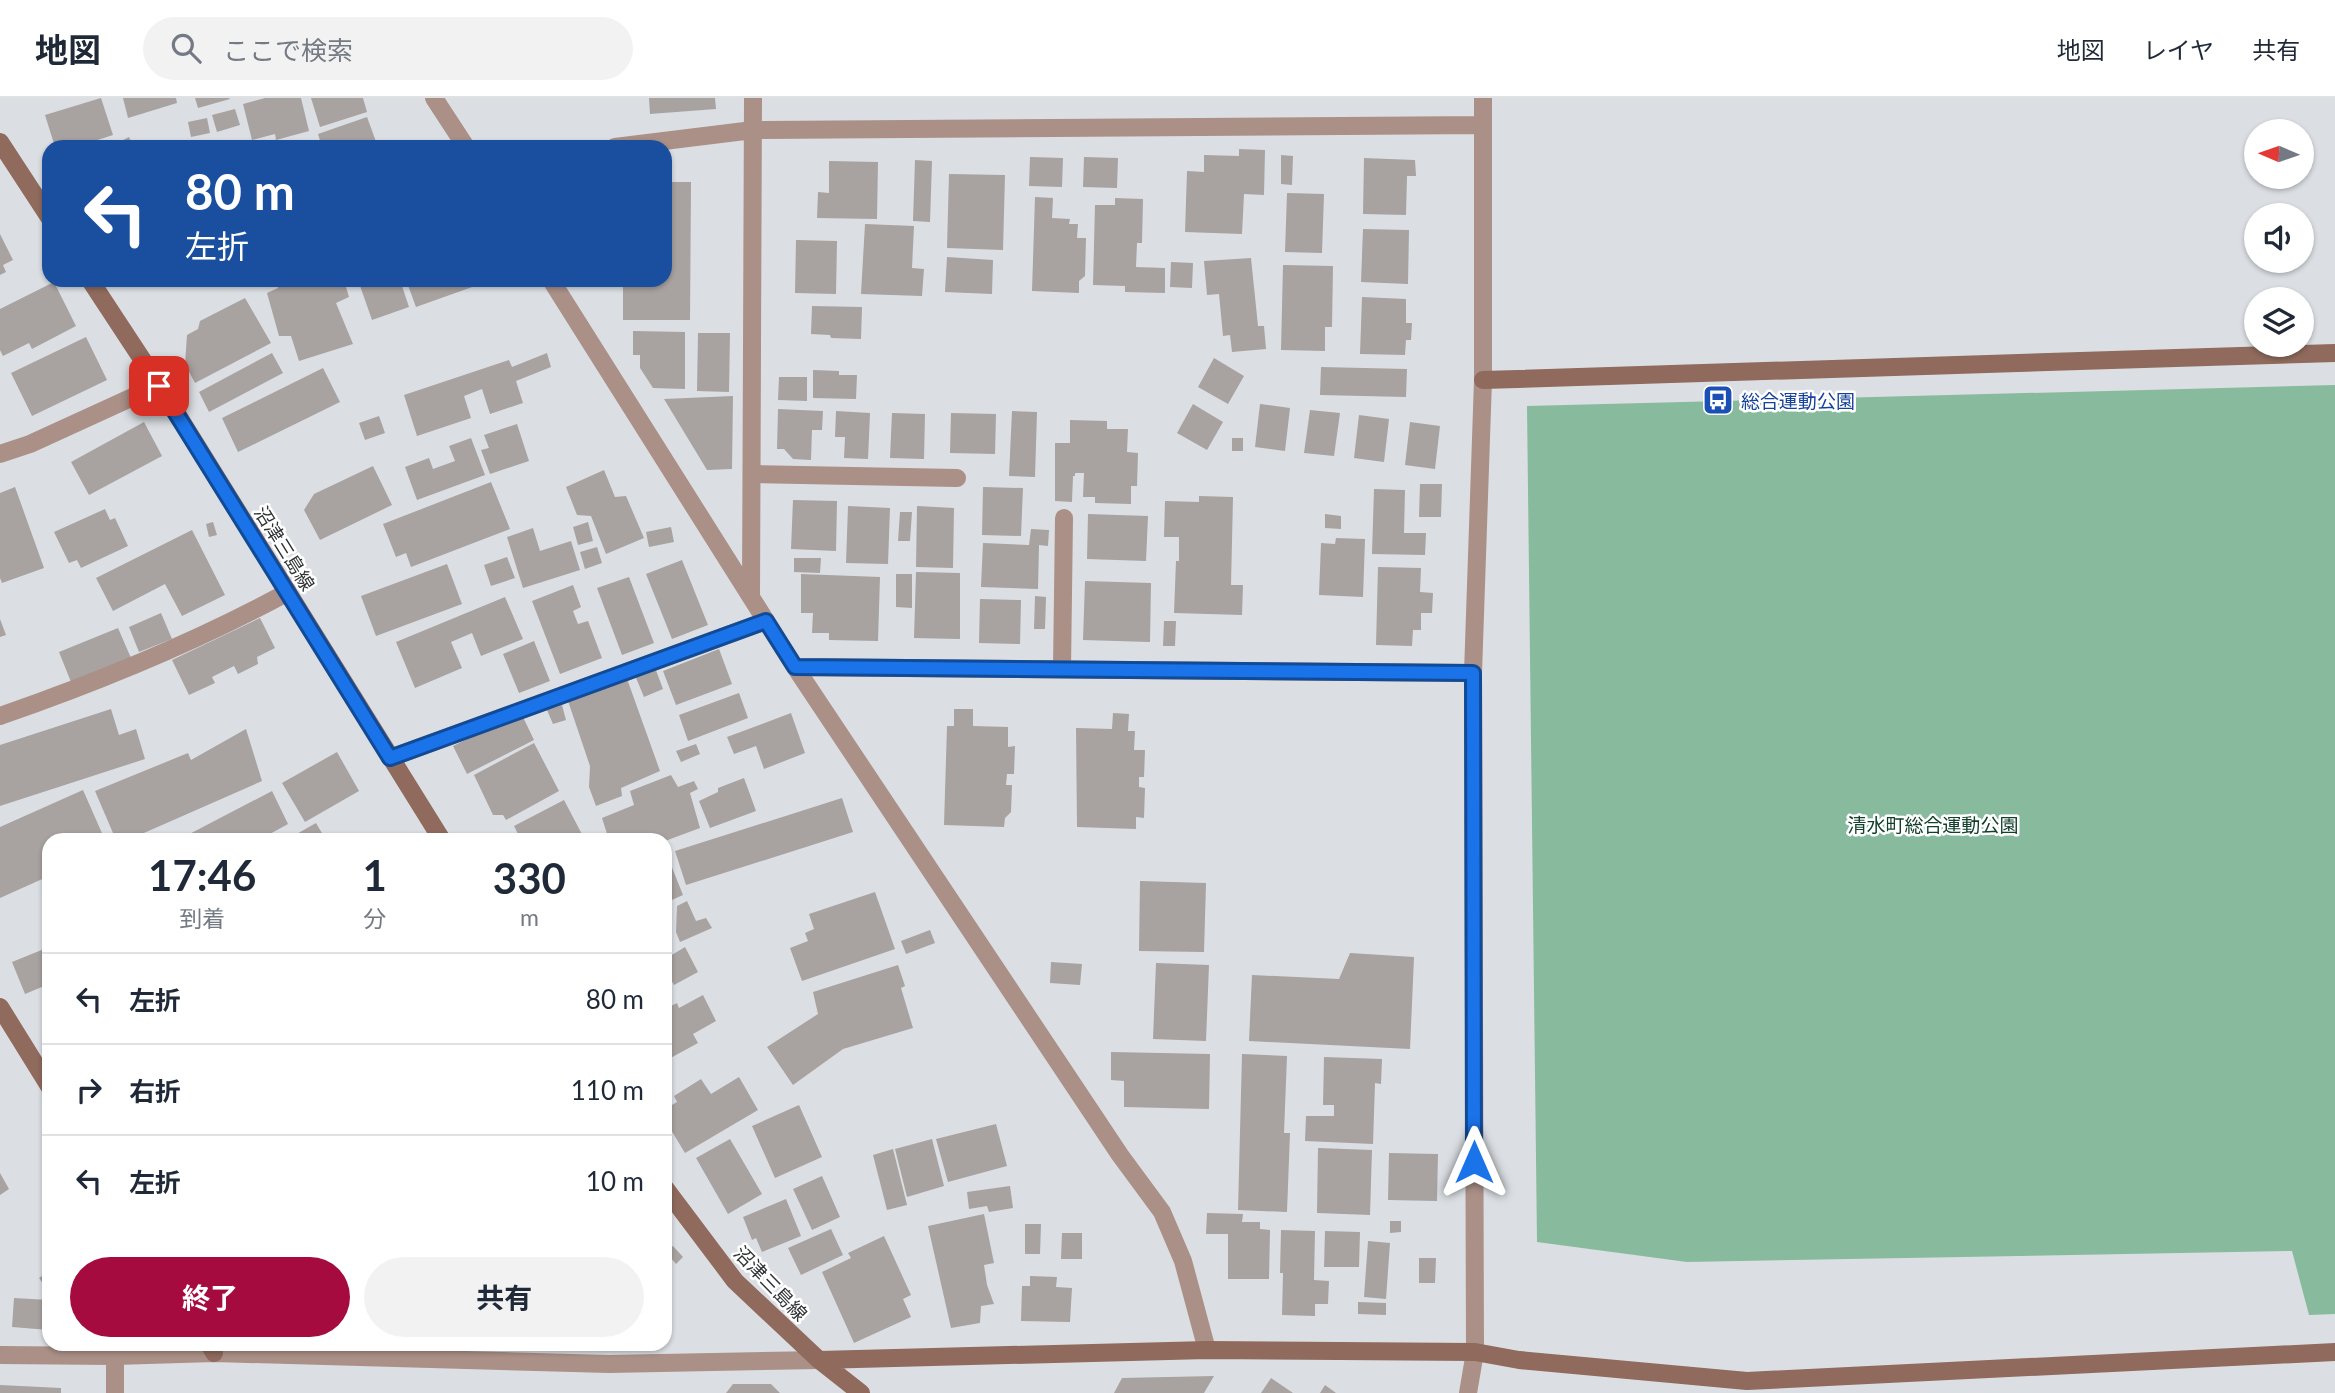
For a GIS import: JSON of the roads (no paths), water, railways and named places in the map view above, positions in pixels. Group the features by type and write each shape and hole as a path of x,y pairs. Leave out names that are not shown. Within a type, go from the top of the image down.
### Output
{"street":[{"path":"435,98 462,140"},
{"path":"751,596 753,98"},
{"path":"1468,1393 1475,1352 1473,673 1483,380 1483,98"},
{"path":"672,140 753,130 1483,124"},
{"path":"0,142 42,206"},
{"name":"沼津三島線","path":"95,287 438,833"},
{"path":"555,287 795,667 1120,1155 1162,1212 1183,1261 1207,1350"},
{"path":"1483,380 2335,353"},
{"path":"0,454 30,444 159,386"},
{"path":"752,474 957,478"},
{"path":"1062,670 1064,518"},
{"path":"0,716 163,653 288,592"},
{"path":"390,758 766,621"},
{"path":"795,667 1473,673"},
{"path":"0,1007 42,1075"},
{"name":"沼津三島線","path":"672,1197 735,1281 819,1360 861,1393"},
{"path":"286,1351 610,1364 1207,1350 1475,1352 1519,1360 1747,1381 2335,1352"},
{"path":"0,1355 115,1356 175,1351"},
{"path":"115,1356 115,1393"}],"place":[{"name":"総合運動公園","path":"1718,400"}],"park label":[{"name":"清水町総合運動公園","path":"1933,824"}]}
